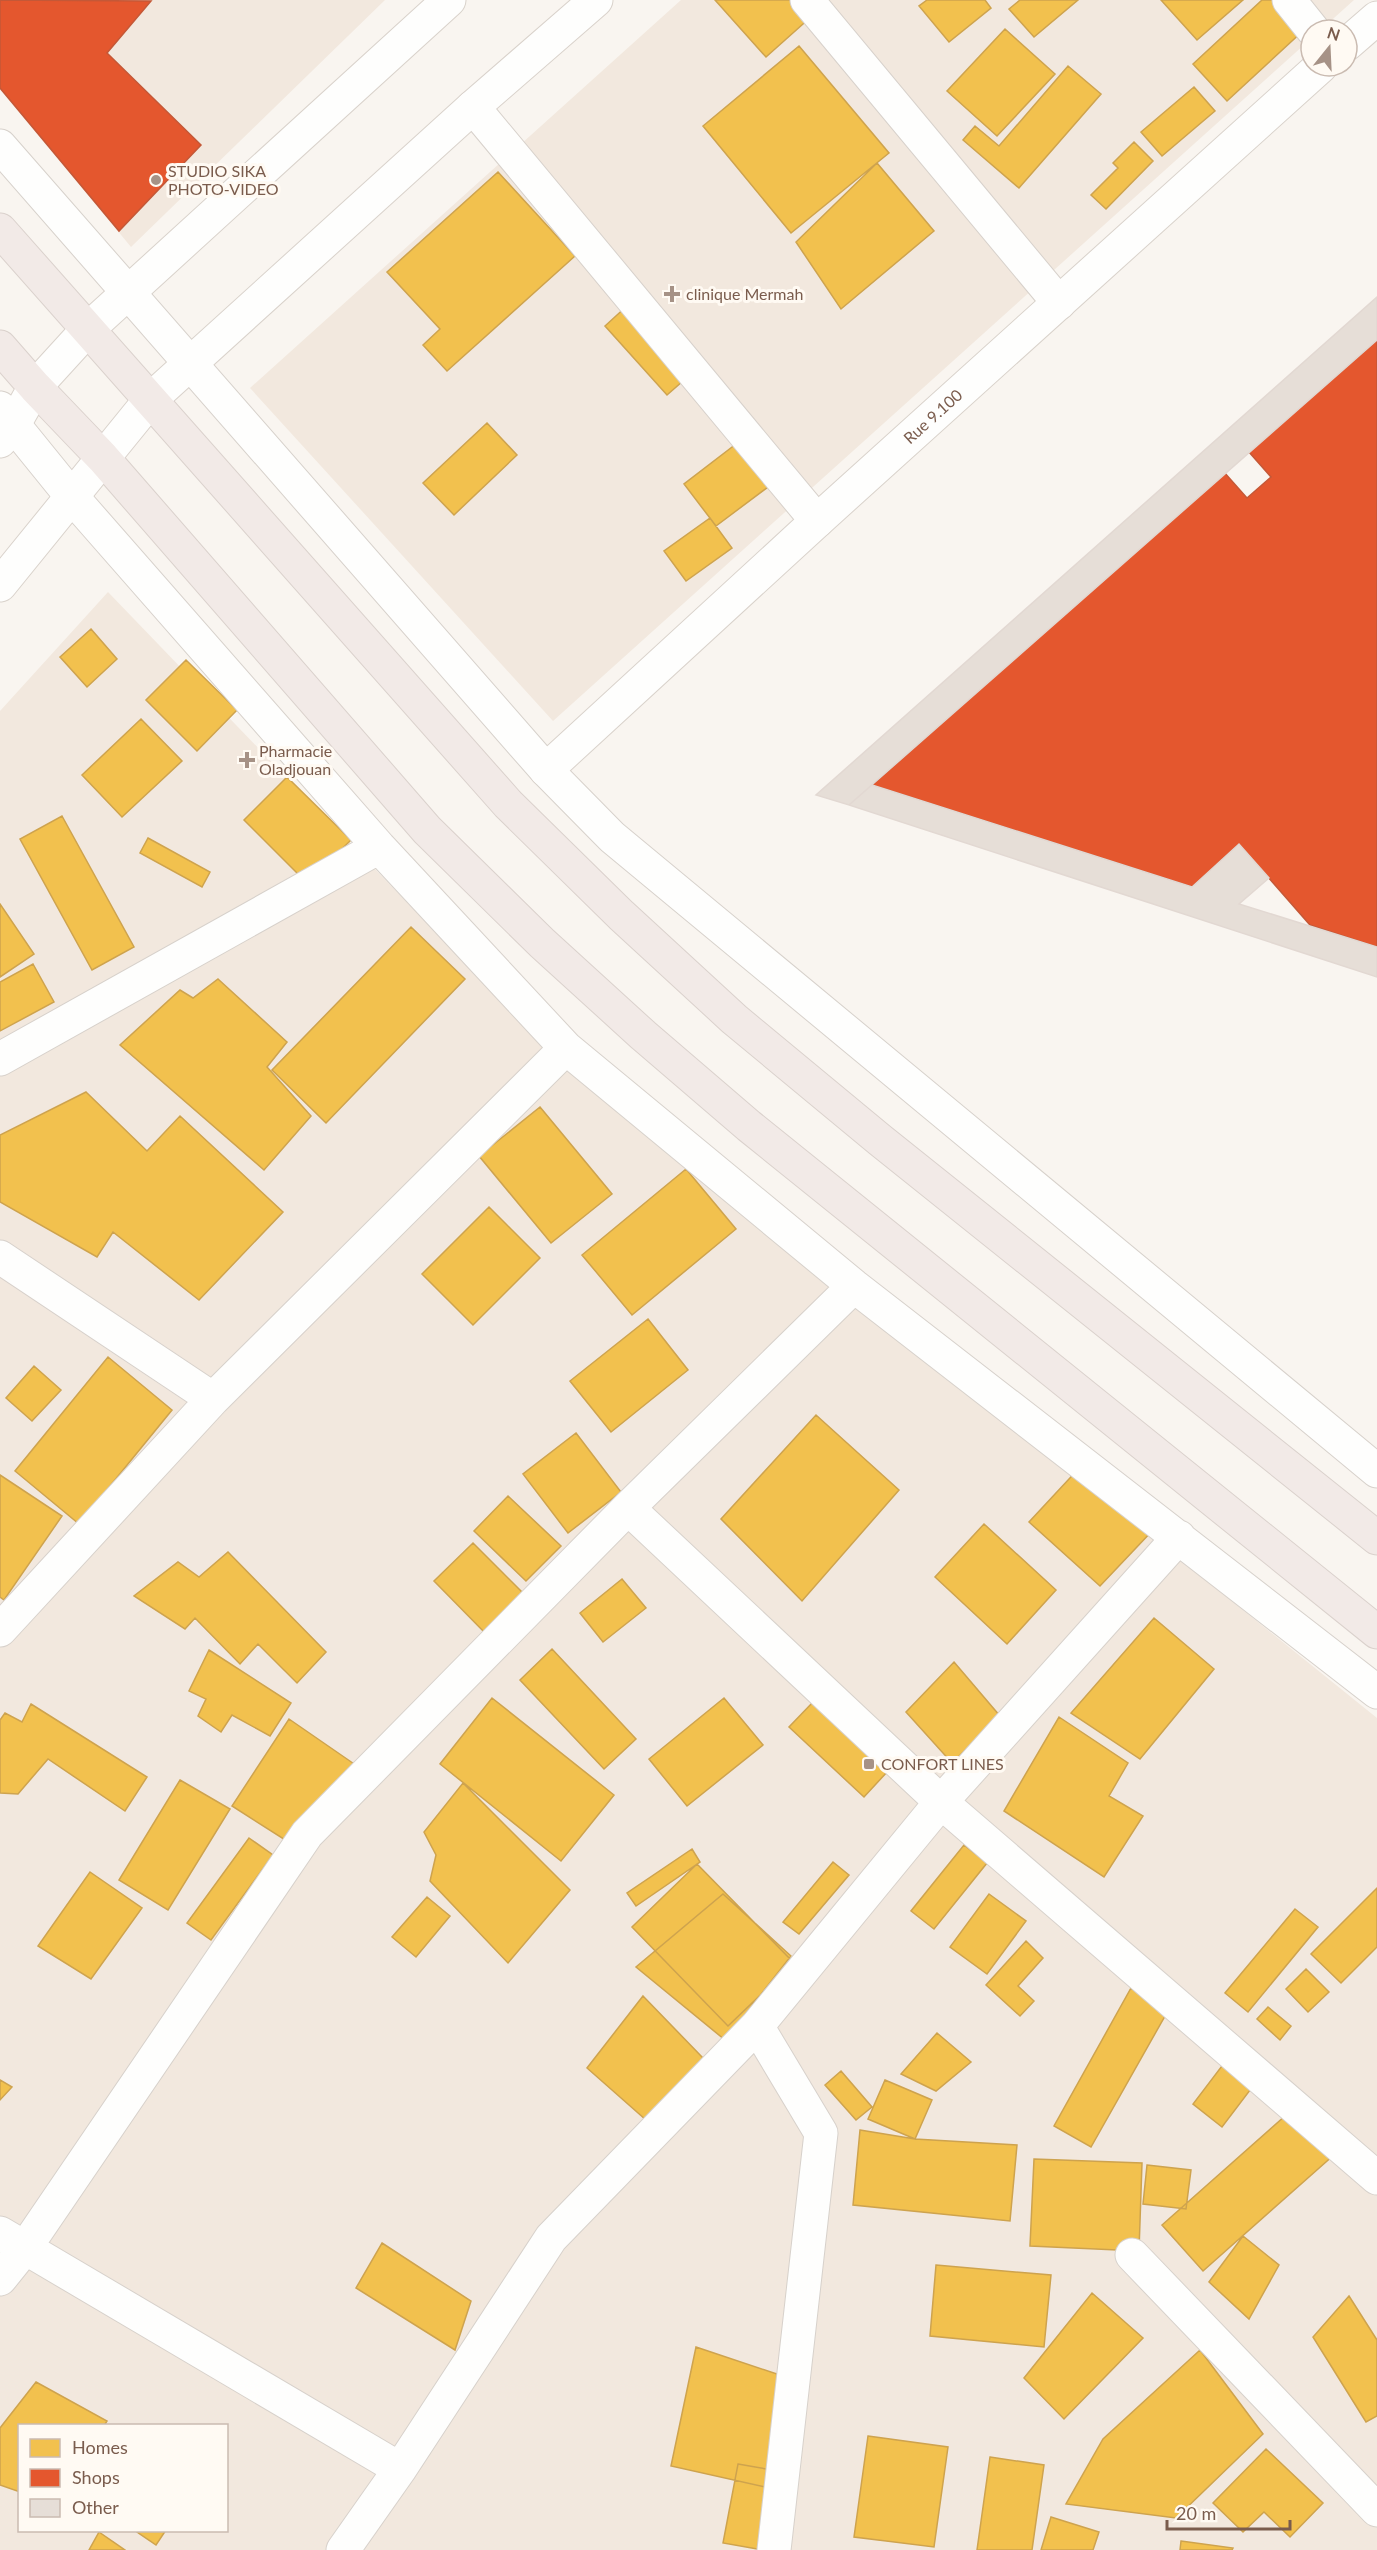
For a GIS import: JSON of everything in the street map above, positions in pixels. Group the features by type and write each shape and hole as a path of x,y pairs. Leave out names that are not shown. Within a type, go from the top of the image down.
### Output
{"highway":[{"path":"0,230 508,804 621,915 734,1019 870,1132 1377,1538"},
{"path":"0,347 103,458 427,830 542,943 643,1035 749,1126 1377,1632"}],"street":[{"path":"449,0 87,330 35,387 5,425 379,847 566,1048 854,1286 1377,1692"},
{"path":"0,585 151,399 473,107 596,0"},
{"path":"807,0 1059,303"},
{"path":"1289,0 1304,18"},
{"path":"1359,34 1377,18"},
{"name":"Rue 9.100","path":"546,770 817,520 1309,78"},
{"path":"473,107 817,520"},
{"path":"0,146 546,770 612,837 1377,1471"},
{"path":"0,1059 379,847"},
{"path":"0,1630 213,1399 566,1048"},
{"path":"0,1257 213,1399"},
{"path":"0,2279 13,2241 307,1834 628,1508 854,1286"},
{"path":"628,1508 941,1802 1377,2178"},
{"path":"343,2550 400,2469 551,2238 757,2026 941,1802 1179,1537"},
{"path":"757,2026 821,2133 774,2550"},
{"path":"13,2241 400,2469"},
{"path":"1132,2255 1377,2510"}],"shaded area":[{"path":"0,0 385,0 131,247 0,88"},
{"path":"681,0 1354,0 1334,18 1299,18 1299,50 553,721 250,388"},
{"path":"108,592 553,1054 1377,1718 1377,2550 0,2550 0,711"}],"building: Homes":[{"path":"715,0 798,0 812,16 766,57"},
{"path":"927,0 985,0 991,8 949,42 919,6"},
{"path":"1020,0 1078,0 1034,37 1009,9"},
{"path":"1161,0 1243,0 1197,40"},
{"path":"1262,0 1278,0 1299,23 1299,35 1227,101 1193,64"},
{"path":"1005,29 1055,74 997,136 947,91"},
{"path":"799,46 889,153 791,233 703,126"},
{"path":"1068,66 1101,94 1019,188 963,140 975,126 999,146"},
{"path":"1194,87 1215,111 1162,156 1141,132"},
{"path":"1134,142 1153,161 1106,209 1091,195 1118,168 1113,163"},
{"path":"877,163 934,231 841,309 796,242"},
{"path":"498,172 575,256 447,371 423,345 440,329 387,272"},
{"path":"629,304 691,374 667,395 605,326"},
{"path":"487,423 517,455 454,515 423,483"},
{"path":"736,444 768,487 716,526 684,484"},
{"path":"710,518 732,548 686,581 664,551"},
{"path":"91,629 117,659 87,687 60,657"},
{"path":"186,660 237,710 197,751 146,700"},
{"path":"141,719 182,761 122,817 82,775"},
{"path":"287,777 351,840 307,883 244,820"},
{"path":"62,816 134,947 92,970 20,839"},
{"path":"148,838 210,872 202,887 140,853"},
{"path":"0,904 34,954 0,977"},
{"path":"411,927 465,979 326,1123 272,1070"},
{"path":"33,964 54,1002 0,1031 0,982"},
{"path":"218,979 287,1042 267,1067 311,1116 264,1170 120,1045 180,990 193,998"},
{"path":"86,1092 147,1151 180,1116 283,1212 199,1300 113,1232 97,1257 0,1202 0,1135"},
{"path":"540,1107 612,1194 551,1243 479,1156"},
{"path":"686,1169 736,1229 632,1315 582,1255"},
{"path":"489,1207 540,1258 473,1325 422,1274"},
{"path":"648,1319 688,1370 611,1432 570,1381"},
{"path":"108,1357 172,1410 79,1524 15,1471"},
{"path":"34,1366 61,1390 32,1421 6,1398"},
{"path":"816,1415 899,1490 802,1601 721,1519"},
{"path":"576,1433 621,1492 568,1533 523,1474"},
{"path":"1082,1465 1153,1530 1100,1586 1029,1522"},
{"path":"0,1475 62,1516 4,1600 0,1597"},
{"path":"508,1496 561,1546 526,1581 474,1531"},
{"path":"984,1524 1056,1590 1007,1644 935,1577"},
{"path":"473,1543 527,1597 488,1636 434,1581"},
{"path":"228,1552 326,1652 297,1683 258,1644 240,1664 195,1618 185,1629 134,1596 178,1562 199,1577"},
{"path":"622,1579 646,1608 603,1642 580,1613"},
{"path":"1154,1618 1214,1669 1140,1759 1071,1713"},
{"path":"552,1649 636,1739 604,1769 520,1680"},
{"path":"209,1650 291,1703 270,1736 232,1715 221,1732 198,1716 206,1699 189,1691"},
{"path":"954,1662 1000,1716 952,1763 906,1712"},
{"path":"492,1698 614,1795 561,1861 440,1764"},
{"path":"724,1698 763,1745 687,1806 649,1759"},
{"path":"813,1702 888,1771 864,1797 789,1727"},
{"path":"31,1704 147,1777 125,1811 48,1759 18,1794 0,1793 0,1720 5,1713 22,1722"},
{"path":"1059,1717 1128,1763 1109,1796 1143,1816 1104,1877 1004,1811"},
{"path":"289,1719 360,1768 290,1843 232,1806"},
{"path":"180,1780 230,1809 168,1910 119,1880"},
{"path":"463,1783 570,1890 508,1963 430,1881 436,1855 424,1832"},
{"path":"249,1838 273,1855 211,1940 187,1923"},
{"path":"964,1845 987,1863 934,1929 911,1911"},
{"path":"692,1849 700,1862 636,1906 627,1893"},
{"path":"833,1862 849,1875 799,1934 783,1922"},
{"path":"697,1864 794,1963 728,2026 632,1927"},
{"path":"90,1872 142,1908 91,1979 38,1946"},
{"path":"1377,1888 1377,1947 1341,1983 1311,1954"},
{"path":"723,1894 791,1956 725,2040 636,1967"},
{"path":"989,1894 1026,1921 987,1974 950,1947"},
{"path":"427,1897 450,1916 416,1957 392,1937"},
{"path":"1295,1909 1318,1927 1248,2012 1225,1993"},
{"path":"1026,1941 1043,1958 1018,1986 1034,2001 1020,2016 986,1985"},
{"path":"1306,1969 1329,1992 1308,2012 1286,1989"},
{"path":"1131,1988 1169,2009 1091,2147 1054,2126"},
{"path":"643,1996 703,2058 646,2120 587,2068"},
{"path":"1268,2007 1291,2026 1280,2040 1257,2019"},
{"path":"937,2033 971,2062 936,2091 901,2074"},
{"path":"1228,2058 1257,2081 1222,2127 1193,2104"},
{"path":"841,2071 872,2107 856,2120 825,2085"},
{"path":"0,2080 12,2087 0,2100"},
{"path":"885,2080 932,2100 915,2139 868,2119"},
{"path":"1294,2108 1335,2154 1203,2271 1162,2225"},
{"path":"860,2130 915,2139 1017,2145 1010,2221 853,2205"},
{"path":"1034,2159 1142,2163 1139,2251 1030,2246"},
{"path":"1147,2165 1191,2170 1186,2209 1143,2204"},
{"path":"1243,2236 1279,2265 1249,2319 1209,2282"},
{"path":"382,2243 471,2301 455,2350 356,2288"},
{"path":"936,2265 1051,2275 1044,2347 930,2336"},
{"path":"1092,2293 1143,2338 1064,2419 1024,2378"},
{"path":"1349,2296 1377,2340 1377,2416 1366,2422 1313,2337"},
{"path":"696,2347 780,2375 765,2487 671,2466"},
{"path":"1200,2350 1263,2434 1176,2518 1066,2504 1103,2439"},
{"path":"36,2382 107,2421 105,2424 18,2424 18,2491 0,2485 0,2428"},
{"path":"868,2436 948,2447 934,2547 854,2537"},
{"path":"1266,2449 1323,2503 1290,2537 1264,2512 1243,2532 1213,2503"},
{"path":"990,2457 1044,2465 1032,2550 977,2550"},
{"path":"738,2464 778,2471 763,2550 723,2543"},
{"path":"1051,2517 1099,2532 1093,2550 1041,2550"},
{"path":"99,2532 125,2550 89,2550"},
{"path":"137,2532 165,2532 156,2545"},
{"path":"1181,2541 1233,2548 1232,2550 1180,2550"}],"building: Shops":[{"path":"0,0 151,1 107,53 201,145 119,231 0,88"},
{"path":"1377,340 1377,947 1310,925 1239,844 1192,887 872,785 1224,472 1247,498 1271,477 1249,452"}],"building: Other":[{"path":"1377,297 1377,340 849,805 816,795"},
{"path":"872,785 1192,887 1239,844 1269,878 1239,904 1377,947 1377,977 849,805"}],"place":[{"name":"STUDIO SIKA PHOTO-VIDEO","path":"156,180"},
{"name":"clinique Mermah","path":"672,294"},
{"name":"Pharmacie Oladjouan","path":"247,760"},
{"name":"CONFORT LINES","path":"869,1764"}]}
